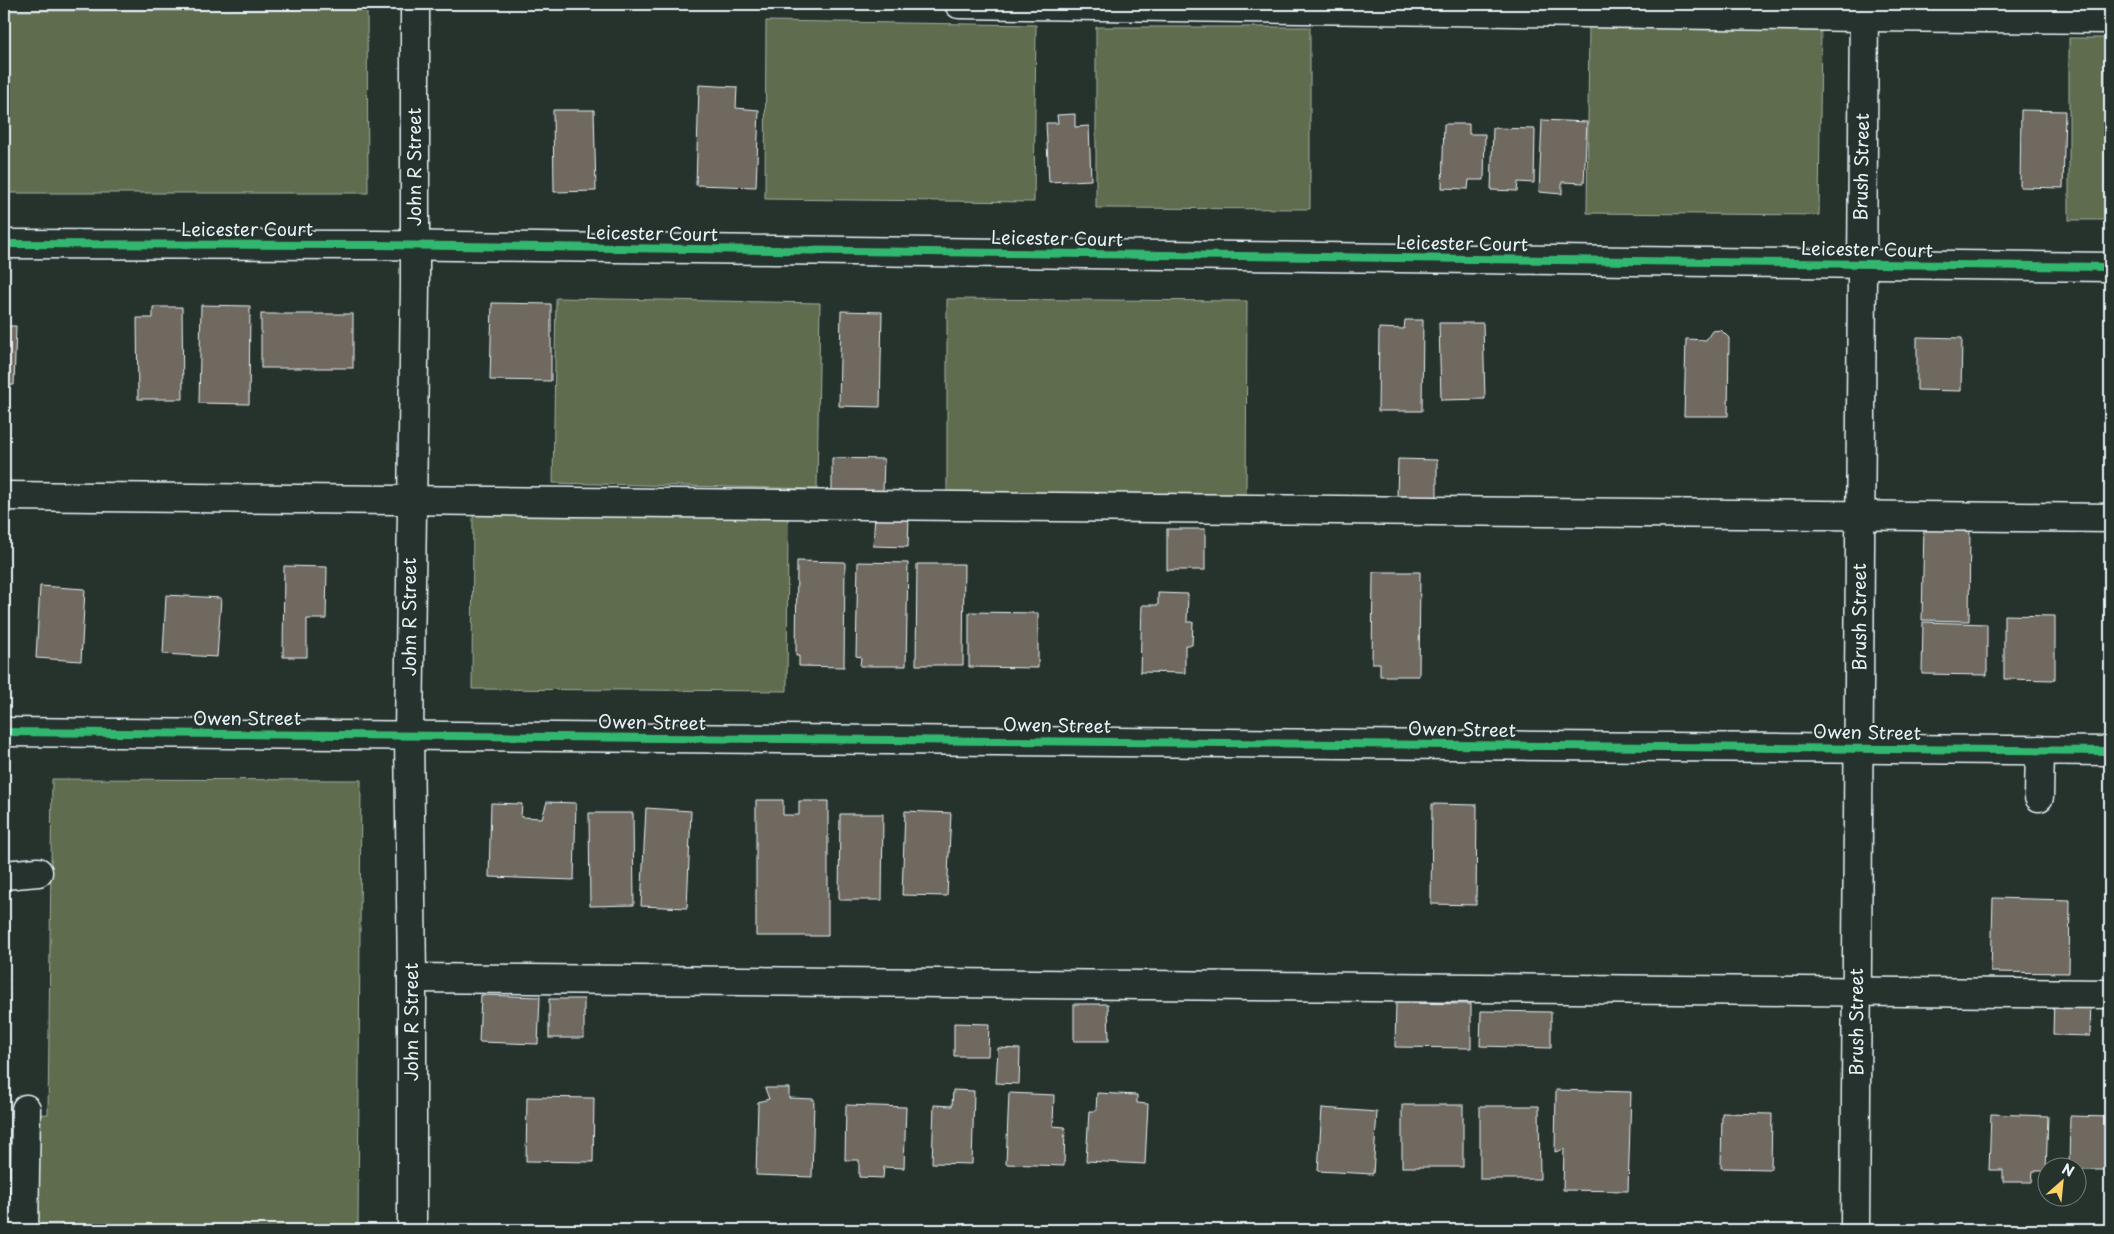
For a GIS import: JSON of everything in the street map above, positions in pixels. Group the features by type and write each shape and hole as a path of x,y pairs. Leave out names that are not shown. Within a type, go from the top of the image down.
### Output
{"street":[{"name":"John R Street","path":"412,1230 412,978 409,735 416,4"},
{"path":"959,4 1864,11 2110,19"},
{"name":"Brush Street","path":"1855,1230 1864,11"},
{"name":"Leicester Court","path":"4,244 415,246 2110,267"},
{"path":"4,496 411,502 2110,518"},
{"name":"Owen Street","path":"4,732 2110,751"},
{"path":"2039,797 2040,750"},
{"path":"4,887 38,872"},
{"path":"412,978 2110,994"},
{"path":"16,1100 24,1230"}],"path":[{"path":"4,887 5,935 16,1100"}],"green space":[{"path":"367,10 368,193 4,193 4,11"},
{"path":"766,21 1036,25 1034,202 765,199"},
{"path":"1589,23 1821,26 1819,215 1587,213"},
{"path":"1096,27 1310,27 1310,209 1096,208"},
{"path":"2069,38 2110,38 2110,220 2069,220"},
{"path":"556,298 820,303 817,489 553,483"},
{"path":"947,299 1247,301 1246,500 947,498"},
{"path":"473,513 788,516 787,691 472,689"},
{"path":"52,779 361,780 358,1230 16,1230 18,1116 48,1114"}],"building":[{"path":"699,85 737,87 736,108 759,110 756,187 696,185"},
{"path":"553,110 594,110 596,191 554,192"},
{"path":"2021,110 2065,111 2063,188 2020,187"},
{"path":"1075,114 1075,127 1089,126 1091,180 1049,182 1046,123 1058,123 1057,115"},
{"path":"1542,120 1587,122 1584,183 1562,182 1562,194 1539,192"},
{"path":"1444,124 1469,124 1469,134 1485,134 1484,180 1469,180 1468,189 1442,188"},
{"path":"1493,128 1535,129 1534,183 1518,182 1517,191 1491,190"},
{"path":"492,303 551,304 551,381 490,380"},
{"path":"201,305 250,306 249,404 199,403"},
{"path":"153,307 182,307 183,399 138,399 137,318 153,318"},
{"path":"841,311 882,312 880,407 839,406"},
{"path":"261,314 353,314 353,368 261,368"},
{"path":"1405,320 1423,320 1422,411 1378,411 1379,328 1404,329"},
{"path":"1439,323 1483,323 1485,399 1441,400"},
{"path":"4,326 16,326 14,385 4,385"},
{"path":"1721,330 1729,338 1728,416 1684,416 1686,339 1706,340 1712,331"},
{"path":"1917,337 1962,338 1961,391 1917,390"},
{"path":"832,458 884,459 883,492 832,491"},
{"path":"1398,459 1437,460 1437,498 1397,497"},
{"path":"875,514 909,515 908,547 873,546"},
{"path":"1924,525 1970,526 1969,621 1922,620"},
{"path":"1167,529 1205,529 1205,570 1167,570"},
{"path":"797,561 845,562 844,667 799,666 799,656 796,656"},
{"path":"858,562 908,563 906,666 860,666 861,657 856,656"},
{"path":"917,564 964,564 963,665 916,665"},
{"path":"284,566 327,567 326,619 307,619 307,657 283,657"},
{"path":"1373,572 1420,572 1419,676 1380,676 1380,663 1372,663"},
{"path":"40,586 85,589 81,661 36,658"},
{"path":"1158,593 1188,594 1187,622 1193,622 1192,645 1185,645 1185,673 1140,672 1142,605 1158,605"},
{"path":"166,595 221,598 217,657 163,654"},
{"path":"969,612 1038,613 1038,668 969,667"},
{"path":"2004,615 2055,616 2055,680 2004,679"},
{"path":"1923,622 1987,624 1987,675 1922,674"},
{"path":"756,800 783,800 783,815 799,815 799,801 828,801 828,936 756,936"},
{"path":"547,802 576,803 574,880 489,877 491,803 522,804 521,817 542,818"},
{"path":"1432,804 1477,805 1476,905 1431,904"},
{"path":"646,808 691,811 687,908 641,906"},
{"path":"905,811 951,813 947,896 902,895"},
{"path":"589,813 633,813 634,905 590,906"},
{"path":"840,814 883,814 882,900 839,900"},
{"path":"1993,898 2070,900 2069,973 1991,972"},
{"path":"481,995 540,997 538,1044 479,1042"},
{"path":"2054,997 2091,997 2090,1036 2053,1035"},
{"path":"549,999 584,999 584,1038 549,1038"},
{"path":"1396,1003 1471,1004 1471,1048 1395,1047"},
{"path":"1074,1004 1108,1004 1109,1041 1074,1041"},
{"path":"1481,1011 1551,1012 1551,1048 1480,1046"},
{"path":"954,1023 989,1024 988,1056 954,1056"},
{"path":"998,1048 1020,1049 1019,1084 996,1083"},
{"path":"765,1088 789,1088 789,1098 814,1099 812,1177 756,1175 758,1102 769,1099"},
{"path":"953,1090 974,1091 972,1164 932,1163 934,1105 952,1106"},
{"path":"1556,1090 1631,1092 1628,1191 1563,1190 1564,1149 1555,1152"},
{"path":"1009,1093 1054,1095 1053,1126 1065,1127 1064,1166 1006,1164"},
{"path":"1097,1093 1137,1095 1137,1103 1148,1104 1145,1164 1086,1161 1089,1111 1096,1111"},
{"path":"527,1097 594,1098 593,1162 526,1161"},
{"path":"846,1105 906,1107 904,1168 884,1167 883,1178 859,1177 859,1160 845,1160"},
{"path":"1402,1105 1463,1105 1463,1167 1402,1167"},
{"path":"1480,1106 1539,1106 1540,1179 1480,1179"},
{"path":"1322,1108 1377,1112 1373,1174 1318,1171"},
{"path":"1722,1113 1772,1114 1771,1169 1721,1168"},
{"path":"1991,1114 2048,1116 2047,1156 2036,1156 2036,1171 2033,1171 2032,1182 2003,1182 2003,1170 1989,1170"},
{"path":"2070,1116 2110,1117 2110,1170 2086,1170 2086,1156 2069,1156"}],"cycle path":[{"path":"4,244 375,245 2110,267"},
{"path":"4,732 2110,751"}]}
